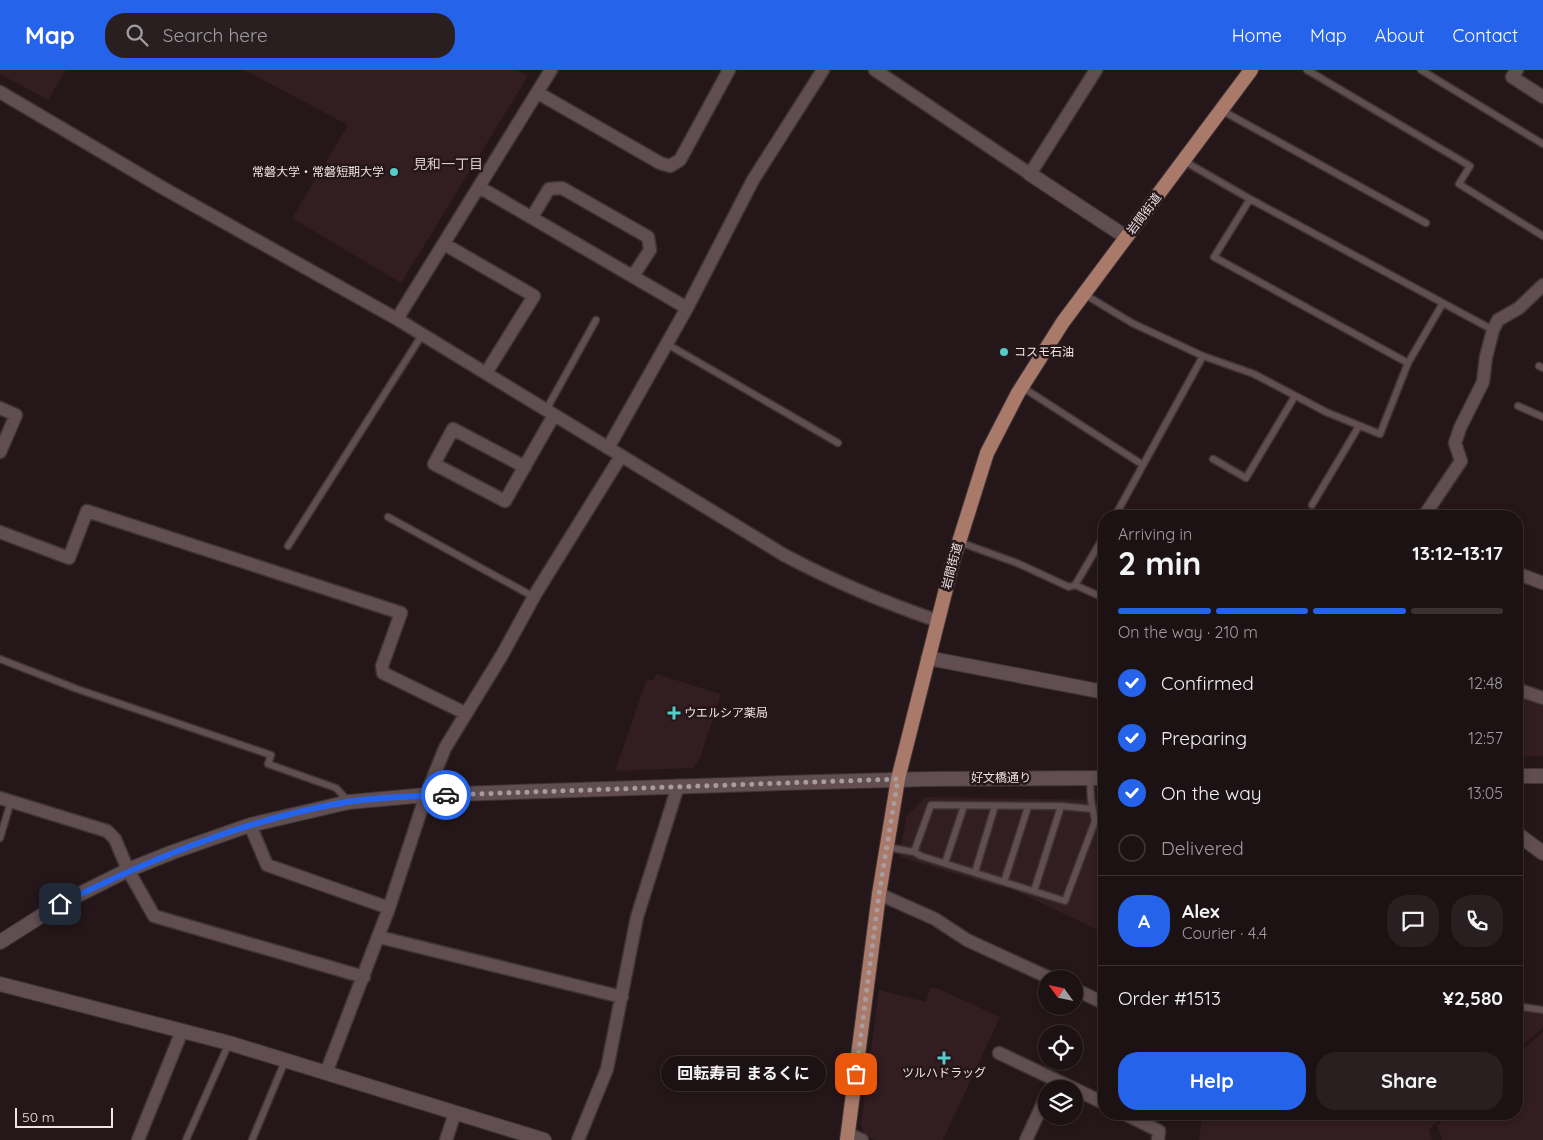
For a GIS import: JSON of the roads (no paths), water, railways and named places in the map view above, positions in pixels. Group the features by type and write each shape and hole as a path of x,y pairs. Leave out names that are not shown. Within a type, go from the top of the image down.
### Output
{"main road":[{"name":"岩間街道","path":"848,1137 879,894 898,779 959,542 987,453 1022,387 1084,293 1251,70"}],"street":[{"path":"397,319 551,70"},
{"path":"538,93 660,163 670,166 680,160 729,70"},
{"path":"608,448 688,308 752,180 823,70"},
{"path":"875,70 1126,237"},
{"path":"1030,174 1096,70"},
{"path":"1516,70 1512,77 1543,97"},
{"path":"0,92 163,188 397,319 784,555 809,568 904,609 938,621"},
{"path":"479,187 688,308"},
{"path":"532,217 549,189 562,188 648,237 650,250 633,276"},
{"path":"444,244 534,296 486,373"},
{"path":"1428,510 1461,461 1455,444 1460,428 1483,382 1486,357 1493,330 1498,320 1519,308 1543,285"},
{"path":"0,408 16,415 0,452"},
{"path":"525,467 454,430 434,464 505,501 525,467 550,413"},
{"path":"326,1073 390,908 426,796 444,748 621,456"},
{"path":"0,532 69,558 87,511 401,613 382,666 383,674 465,713"},
{"path":"1523,576 1543,583"},
{"path":"928,658 1098,691"},
{"path":"1523,691 1543,698"},
{"path":"1523,776 1543,776"},
{"name":"好文橋通り","path":"0,942 60,904 128,870 250,825 349,802 426,796 678,786 898,779 1097,778"},
{"path":"578,1140 607,1069 637,917 678,786"},
{"path":"6,799 107,831 115,839 128,870 154,916 364,977"},
{"path":"250,825 267,865 390,908"},
{"path":"1523,838 1543,853"},
{"path":"879,894 935,919 968,940 1038,972"},
{"path":"379,937 622,997"},
{"path":"0,984 229,1043 455,1113 520,1136 544,1140"},
{"path":"1083,993 1098,999"},
{"path":"138,1140 182,1031"},
{"path":"999,1053 1045,1080"},
{"path":"1083,1095 1098,1101"},
{"path":"446,1140 455,1113"},
{"path":"1026,1140 1038,1114"},
{"path":"1137,1120 1159,1131 1158,1140"},
{"path":"848,1137 862,1140"}],"lane":[{"path":"1307,70 1470,166 1459,184 1543,236"},
{"path":"1421,70 1543,144"},
{"path":"1221,110 1426,223"},
{"path":"1184,161 1250,199 1493,330"},
{"path":"1250,199 1214,257 1408,363"},
{"path":"1084,293 1132,323 1203,356 1254,374 1295,396 1380,434 1408,363 1443,303"},
{"path":"550,413 596,320"},
{"path":"288,546 422,335"},
{"path":"667,344 838,443"},
{"path":"1118,510 1203,356"},
{"path":"1022,387 1143,465"},
{"path":"1213,459 1246,478 1295,396"},
{"path":"1518,406 1543,417"},
{"path":"1312,505 1359,426"},
{"path":"388,518 534,597"},
{"path":"959,542 1017,563 1069,587 1076,585 1098,595"},
{"path":"1076,585 1098,546"},
{"path":"0,659 77,689 271,755 268,764 336,788 349,802"},
{"path":"886,847 914,852 945,864 1065,901 1095,821 1092,809 1097,778"},
{"path":"0,838 6,799"},
{"path":"914,852 931,805 1061,806 1092,809"},
{"path":"945,864 964,806"},
{"path":"975,872 995,806"},
{"path":"1034,891 1061,806"},
{"path":"1004,882 1028,807"},
{"path":"1523,1007 1543,1010"},
{"path":"186,1140 229,1043"},
{"path":"252,1140 286,1060"}],"place":[{"name":"常磐大学・常磐短期大学","path":"394,172"},
{"name":"コスモ石油","path":"1004,352"},
{"name":"ウエルシア薬局","path":"674,713"},
{"name":"ツルハドラッグ","path":"944,1058"},
{"name":"回転寿司 まるくに","path":"856,1074"}],"district":[{"name":"見和一丁目","path":"448,164"}]}
